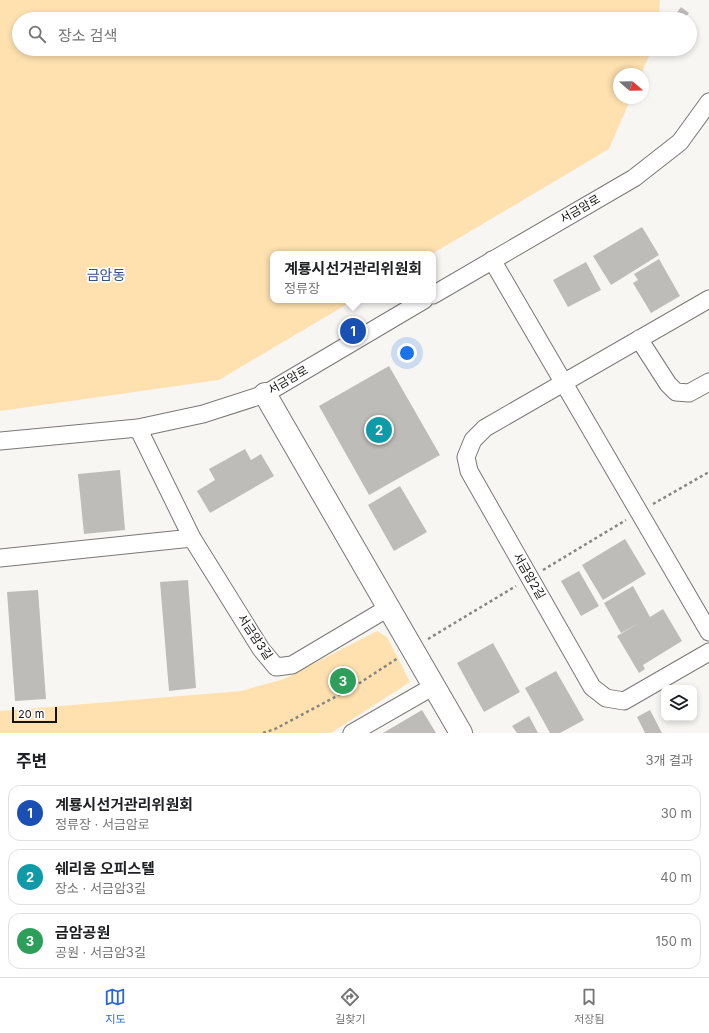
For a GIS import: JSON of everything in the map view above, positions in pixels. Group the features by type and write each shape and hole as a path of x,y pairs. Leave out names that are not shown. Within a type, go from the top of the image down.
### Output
{"street":[{"name":"서금암로","path":"436,293 634,178 680,142 709,102"},
{"path":"492,260 709,632"},
{"name":"서금암2길","path":"709,299 485,428 473,440 466,457 469,471 592,687 606,698 624,701 709,652"},
{"name":"서금암로","path":"0,441 138,428 203,414 265,394 419,303"},
{"path":"639,339 668,384 676,392 689,393 709,382"},
{"path":"265,394 461,733"},
{"path":"0,558 192,538 138,428"},
{"name":"서금암3길","path":"192,538 261,650 276,667 292,665 388,608"},
{"path":"352,733 434,686"}],"path":[{"path":"263,733 276,729 352,688 412,649 709,472"}],"shaded area":[{"path":"0,0 660,0 659,12 12,12 12,56 649,56 644,68 613,68 613,104 628,104 609,149 436,252 270,251 270,303 349,303 219,380 0,411"},
{"path":"377,631 387,637 410,682 331,733 0,733 0,711 241,691 284,679"}],"building":[{"path":"681,7 688,12 677,12"},
{"path":"642,227 659,255 611,285 593,256"},
{"path":"659,259 680,296 651,313 633,283 638,280 634,274"},
{"path":"586,262 601,290 568,307 553,280"},
{"path":"389,366 440,455 369,495 319,406"},
{"path":"245,449 251,460 261,454 274,476 210,513 197,491 215,480 209,469"},
{"path":"120,470 125,530 84,534 78,474"},
{"path":"400,486 427,532 394,551 368,505"},
{"path":"625,539 646,574 603,600 582,565"},
{"path":"579,571 599,606 581,616 561,581"},
{"path":"188,580 196,688 169,691 160,582"},
{"path":"633,586 650,617 663,609 682,641 643,665 645,669 639,673 617,636 639,623 621,633 604,603"},
{"path":"38,590 46,699 15,701 7,592"},
{"path":"493,643 520,692 484,712 457,663"},
{"path":"556,671 584,720 560,733 550,733 525,688"},
{"path":"422,710 436,733 383,733"},
{"path":"650,710 662,733 645,733 637,717"},
{"path":"529,716 538,733 517,733 512,726"}],"place":[{"name":"계룡시선거관리위원회","path":"353,331"},
{"name":"쉐리움 오피스텔","path":"379,430"},
{"name":"금암공원","path":"343,681"}],"district":[{"name":"금암동","path":"106,275"}]}
